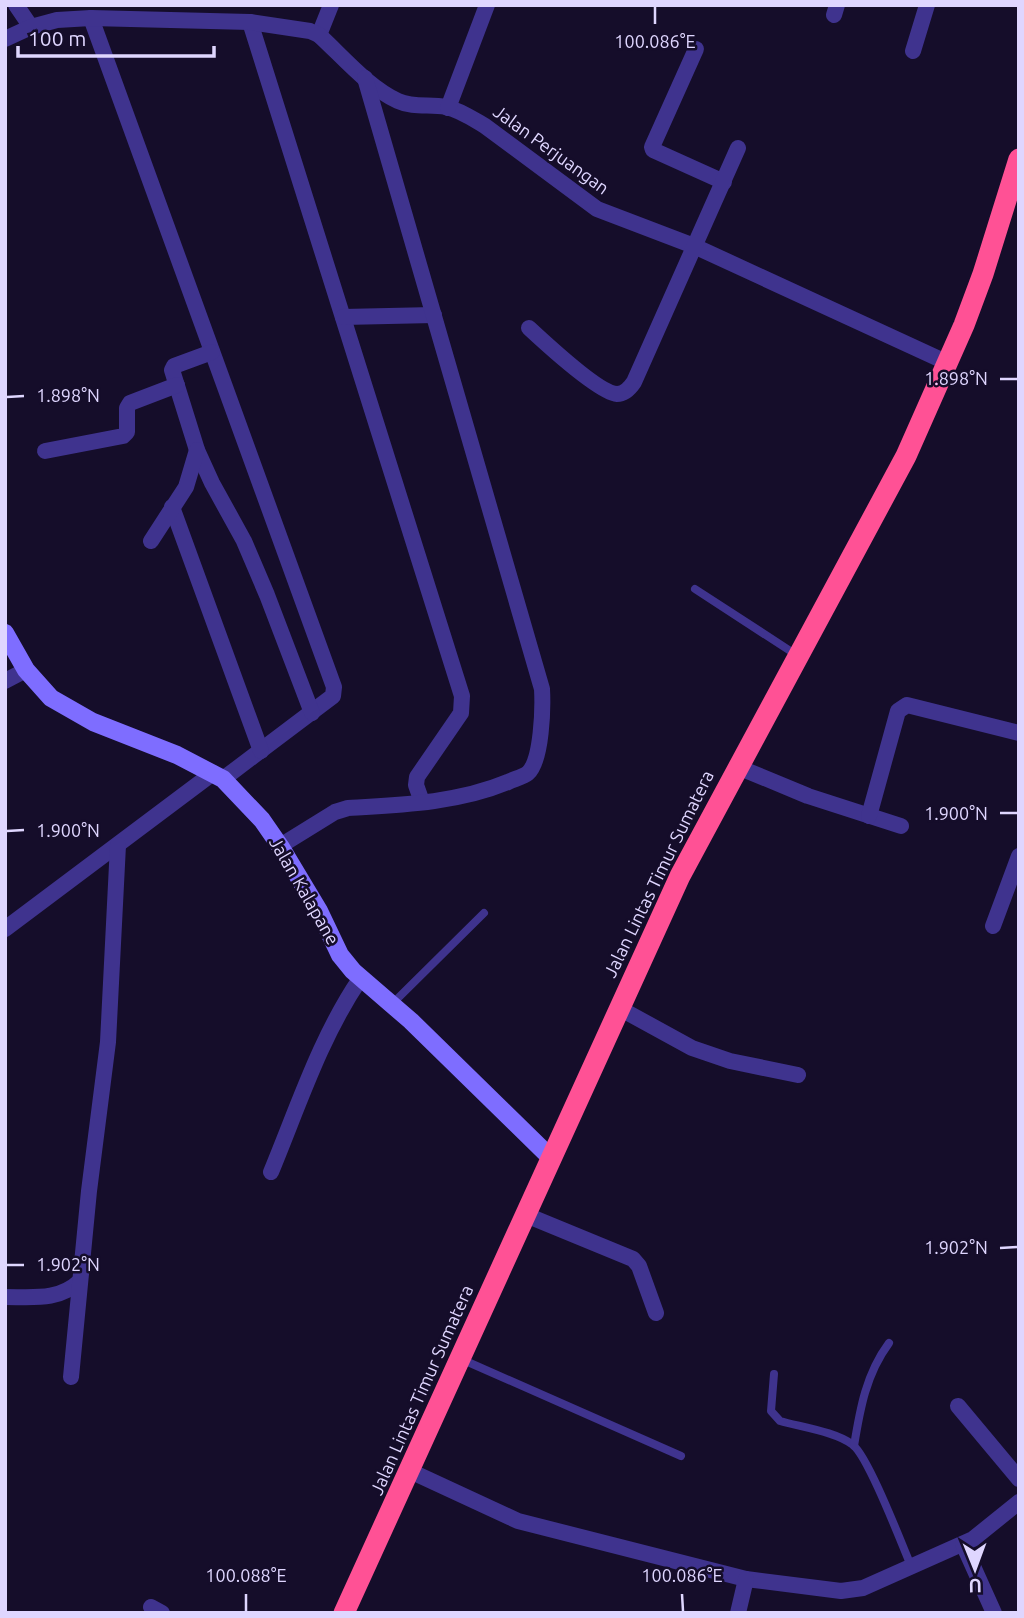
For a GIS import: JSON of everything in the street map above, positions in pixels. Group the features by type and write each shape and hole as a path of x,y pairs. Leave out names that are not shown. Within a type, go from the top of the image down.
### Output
{"highway":[{"name":"Jalan Lintas Timur Sumatera","path":"344,1613 680,876 905,456 948,363 983,274 1017,168"}],"street":[{"path":"16,5 31,27"},
{"path":"247,5 246,22 343,317 462,696 461,713 416,777 422,802"},
{"path":"5,38 57,20 91,18 246,22 310,31 319,35 331,5"},
{"path":"448,108 487,5"},
{"path":"913,51 927,5"},
{"path":"5,929 118,845 218,776 261,751 333,696 334,687 91,18"},
{"name":"Jalan Perjuangan","path":"319,35 365,78 396,100 408,104 448,108 485,126 597,209 694,246 948,363"},
{"path":"696,49 652,147 663,156 724,181"},
{"path":"280,846 335,812 348,808 453,799 527,774 534,762 543,711 542,689 365,78"},
{"path":"529,328 561,358 605,389 616,394 626,392 634,382 738,148"},
{"path":"343,317 434,315"},
{"path":"212,352 172,368 197,450 244,541 312,713"},
{"path":"45,451 123,436 127,432 127,408 130,403 177,385"},
{"path":"150,541 186,487 197,450"},
{"path":"172,508 261,751"},
{"name":"Jalan Kalapane","path":"5,633 26,670 51,698 93,722 177,755 218,776 262,820 319,911 340,955 360,979 411,1021 551,1158"},
{"path":"5,681 26,670"},
{"path":"869,816 898,711 907,705 1019,733"},
{"path":"738,767 808,796 901,827"},
{"path":"71,1377 108,1042 118,845"},
{"path":"993,926 1019,856"},
{"path":"271,1172 328,1034 360,979"},
{"path":"618,1008 692,1048 730,1061 798,1075"},
{"path":"526,1215 633,1259 639,1266 656,1313"},
{"path":"5,1297 57,1296 80,1281"},
{"path":"958,1406 1019,1479"},
{"path":"410,1471 518,1521 746,1580 849,1591 912,1568 973,1539 1019,1502"},
{"path":"963,1544 994,1613"},
{"path":"738,1613 746,1580"}],"lane":[{"path":"695,589 798,656"},
{"path":"391,1004 484,913"},
{"path":"854,1446 864,1392 880,1356 889,1343"},
{"path":"461,1359 681,1456"},
{"path":"774,1374 771,1411 773,1416 780,1421 839,1438 854,1446 866,1463 912,1568"}]}
